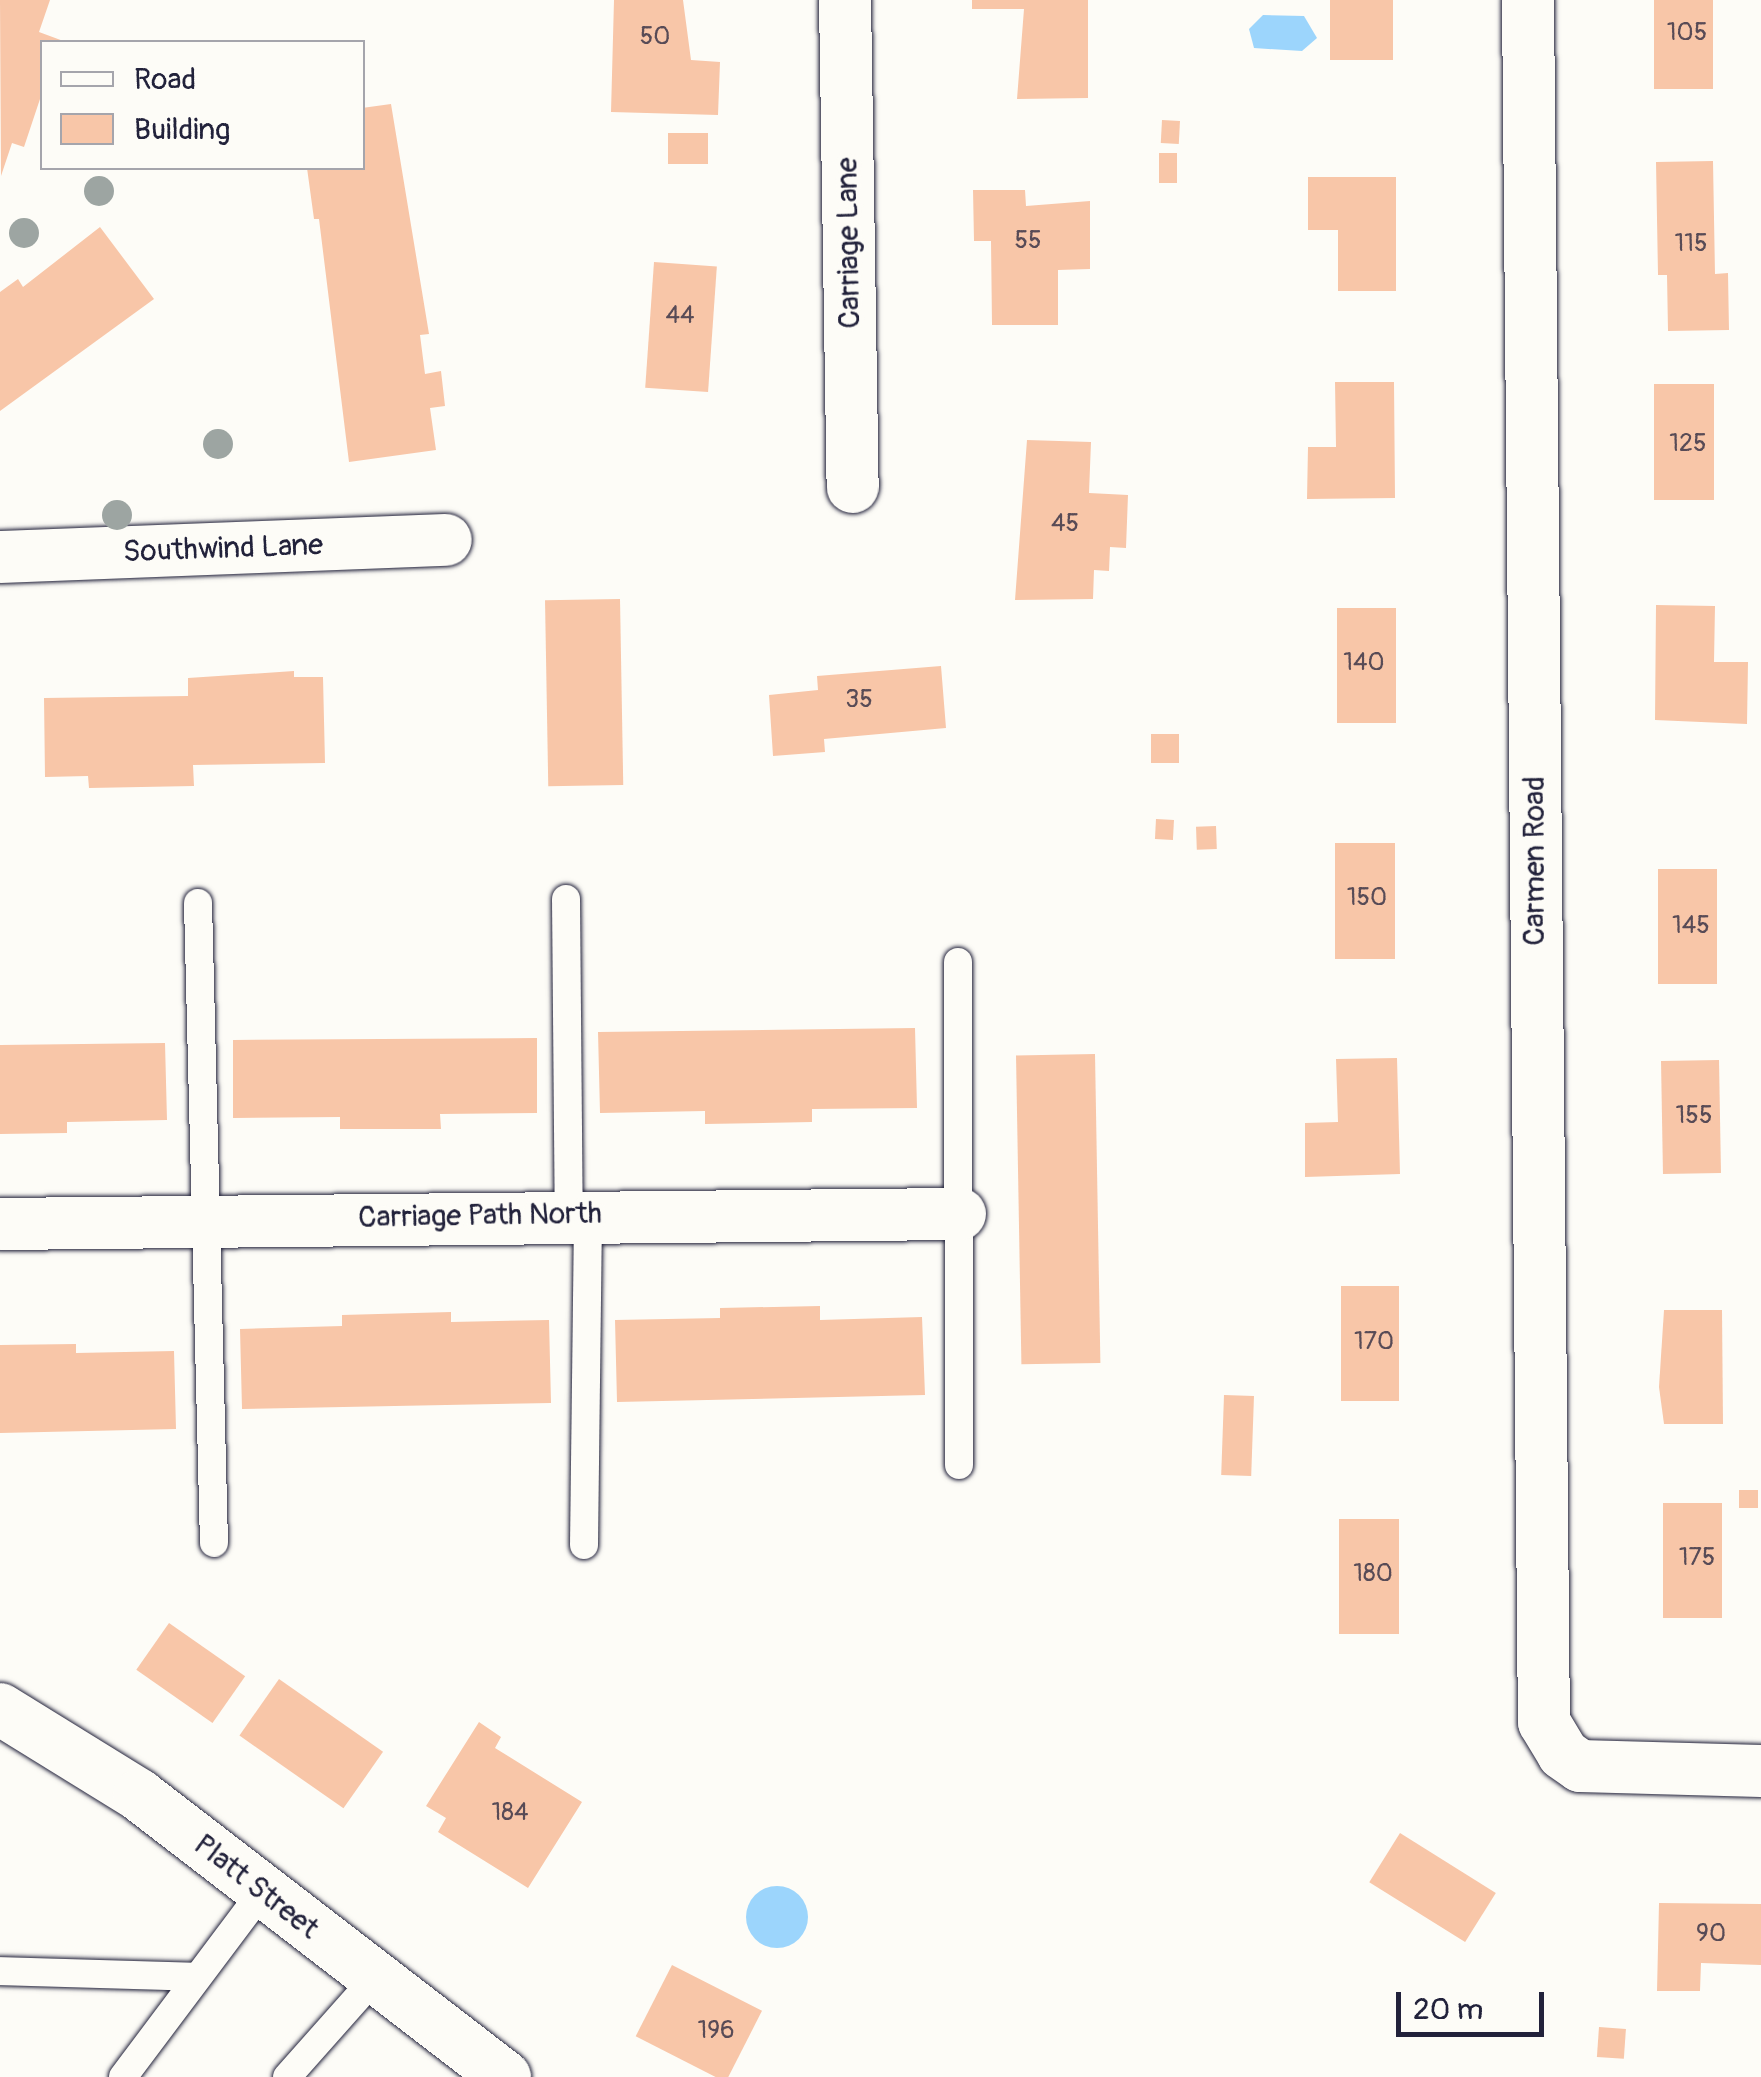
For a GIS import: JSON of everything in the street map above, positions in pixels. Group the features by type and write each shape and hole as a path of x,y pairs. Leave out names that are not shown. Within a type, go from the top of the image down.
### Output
{"street":[{"name":"Carriage Lane","path":"845,0 852,487"},
{"name":"Carmen Road","path":"1528,0 1544,1722 1562,1754 1580,1766 1761,1771"},
{"name":"Southwind Lane","path":"0,557 446,540"},
{"name":"Carriage Path North","path":"0,1224 578,1214 960,1214"},
{"name":"Platt Street","path":"0,1709 139,1796 505,2077"}],"lane":[{"path":"566,899 578,1214 584,1545"},
{"path":"198,903 214,1543"},
{"path":"958,962 959,1465"},
{"path":"122,2077 262,1892"},
{"path":"0,1971 198,1977"},
{"path":"288,2077 375,1978"}],"water":[{"path":"1263,15 1304,16 1317,38 1302,51 1254,48 1249,29"},
{"path":"777,1886 799,1895 808,1917 799,1939 777,1948 755,1939 746,1917 755,1895"}],"building":[{"path":"0,0 50,0 39,32 61,40 40,40 40,99 24,147 12,143 1,176"},
{"path":"614,0 683,0 691,60 720,62 718,115 611,112"},
{"path":"972,0 1088,0 1088,98 1017,99 1024,9 972,9"},
{"path":"1330,0 1393,0 1393,60 1330,60"},
{"path":"1654,0 1713,0 1713,89 1654,89"},
{"path":"391,104 429,334 420,335 425,374 441,371 445,406 430,408 436,450 349,462 319,219 314,219 307,170 365,170 365,108"},
{"path":"1162,120 1180,121 1179,144 1161,143"},
{"path":"668,133 708,133 708,164 668,164"},
{"path":"1159,153 1177,153 1177,183 1159,183"},
{"path":"1713,161 1715,274 1728,273 1729,330 1668,331 1667,275 1658,275 1656,162"},
{"path":"1308,177 1396,177 1396,291 1338,291 1338,230 1308,230"},
{"path":"973,190 1025,190 1026,206 1090,201 1090,269 1058,270 1058,325 992,325 991,241 974,241"},
{"path":"100,227 154,299 0,411 0,292 18,279 23,287"},
{"path":"654,262 717,266 708,392 645,388"},
{"path":"1335,382 1394,382 1395,498 1307,499 1308,447 1336,447"},
{"path":"1654,384 1714,384 1714,500 1654,500"},
{"path":"1027,440 1091,442 1089,493 1128,495 1126,548 1110,547 1109,571 1094,570 1093,599 1015,600"},
{"path":"620,599 623,785 548,786 545,600"},
{"path":"1656,605 1715,606 1714,662 1748,662 1747,724 1655,720"},
{"path":"1337,608 1396,608 1396,723 1337,723"},
{"path":"941,666 946,728 824,739 825,752 773,756 769,695 818,690 817,676"},
{"path":"294,671 294,677 323,677 325,763 193,765 194,786 89,788 88,776 45,777 44,698 188,696 188,678"},
{"path":"1151,734 1179,734 1179,763 1151,763"},
{"path":"1156,819 1174,820 1173,840 1155,839"},
{"path":"1216,826 1217,849 1197,850 1196,827"},
{"path":"1335,843 1395,843 1395,959 1335,959"},
{"path":"1658,869 1717,869 1717,984 1658,984"},
{"path":"915,1028 917,1108 812,1109 812,1122 705,1124 705,1111 600,1113 598,1032"},
{"path":"537,1038 537,1113 440,1114 441,1129 340,1129 340,1117 233,1118 233,1040"},
{"path":"165,1043 167,1120 67,1122 67,1133 0,1134 0,1045"},
{"path":"1095,1054 1100,1363 1021,1364 1016,1055"},
{"path":"1397,1058 1400,1174 1305,1177 1305,1123 1338,1122 1336,1059"},
{"path":"1719,1060 1721,1173 1663,1174 1661,1061"},
{"path":"1341,1286 1399,1286 1399,1401 1341,1401"},
{"path":"820,1306 820,1320 922,1317 925,1395 617,1402 615,1320 720,1318 720,1308"},
{"path":"1664,1310 1722,1310 1723,1424 1664,1424 1659,1387"},
{"path":"451,1312 451,1322 549,1320 551,1403 242,1409 240,1329 342,1326 342,1315"},
{"path":"76,1344 76,1353 174,1351 176,1429 0,1433 0,1345"},
{"path":"1224,1395 1254,1396 1251,1476 1221,1475"},
{"path":"1739,1490 1758,1490 1758,1508 1739,1508"},
{"path":"1663,1503 1722,1503 1722,1618 1663,1618"},
{"path":"1339,1519 1399,1519 1399,1634 1339,1634"},
{"path":"169,1623 245,1676 212,1723 136,1670"},
{"path":"279,1679 383,1752 343,1808 239,1736"},
{"path":"479,1722 501,1737 495,1748 582,1802 528,1888 438,1832 446,1818 426,1806"},
{"path":"1400,1833 1496,1893 1465,1942 1369,1882"},
{"path":"1659,1903 1761,1904 1761,1965 1701,1963 1700,1991 1657,1991"},
{"path":"672,1965 762,2011 728,2077 716,2077 636,2036"},
{"path":"1599,2027 1626,2029 1624,2059 1597,2057"}]}
